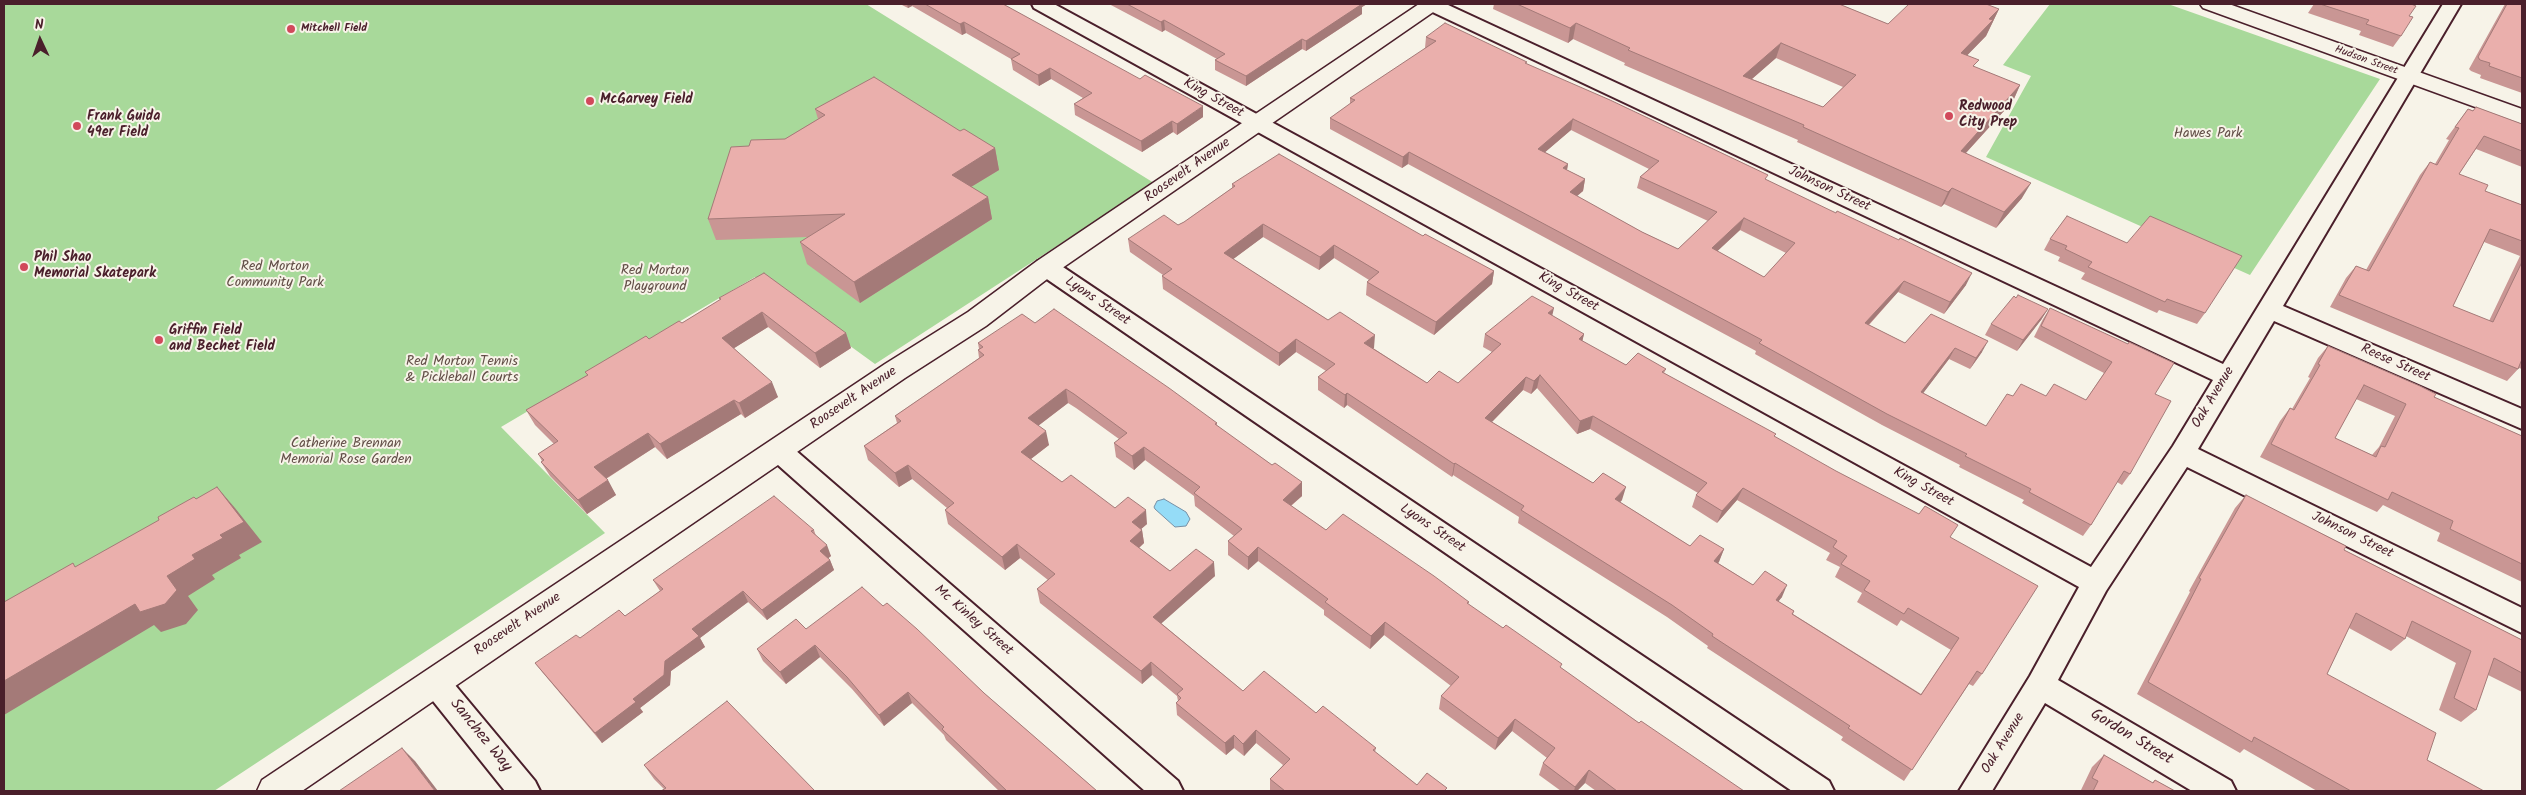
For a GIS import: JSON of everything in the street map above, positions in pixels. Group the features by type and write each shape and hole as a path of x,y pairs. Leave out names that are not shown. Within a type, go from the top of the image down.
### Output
{"street":[{"name":"King Street","path":"1041,4 2096,583"},
{"name":"Roosevelt Avenue","path":"274,791 778,450 977,319 1046,267 1431,4"},
{"name":"Johnson Street","path":"1431,4 2227,376"},
{"name":"Hudson Street","path":"2210,4 2522,117"},
{"name":"Oak Avenue","path":"1975,791 2040,685 2096,583 2182,453 2452,4"},
{"name":"Lyons Street","path":"1046,267 1818,791"},
{"name":"Reese Street","path":"2268,309 2522,420"},
{"name":"Mc Kinley Street","path":"778,450 1167,791"},
{"name":"Johnson Street","path":"2182,453 2522,620"},
{"name":"Sanchez Way","path":"435,682 524,791"},
{"name":"Gordon Street","path":"2040,685 2220,791"}],"green space":[{"name":"Red Morton Community Park","path":"4,4 866,4 1154,183 875,364 755,277 501,427 605,533 214,791 4,791"},
{"name":"Hawes Park","path":"2050,4 2168,4 2380,79 2250,275 1986,157 2031,76 2003,65"}],"water":[{"path":"1164,499 1186,512 1190,519 1186,526 1175,527 1155,509 1157,501"}],"building":[{"path":"925,4 1003,4 1140,79 1145,75 1203,106 1177,124 1172,121 1141,141 1074,104 1092,93 1050,68 1038,75 1011,59 1020,54 964,22 960,24"},
{"path":"1127,4 1362,4 1306,41 1302,39 1246,76 1215,60 1225,54 1164,20 1161,22"},
{"path":"1517,4 1839,4 1888,24 1909,4 1986,4 1999,9 1989,19 1993,20 1961,53 1979,60 1973,66 2020,85 1961,151 2031,183 2004,212 1952,188 1948,192 1803,127 1804,125 1628,50 1630,48 1576,23 1570,28","holes":["1781,43 1856,75 1823,107 1743,76"]},
{"path":"2320,4 2411,4 2416,6 2409,16 2413,17 2401,36 2366,24 2369,20"},
{"path":"2507,4 2522,4 2522,78 2489,66 2490,63 2480,60 2478,57"},
{"path":"1445,23 1527,62 1525,63 1610,100 1768,175 1765,179 1836,213 1837,211 1899,240 1900,238 1972,273 1950,302 1904,281 1865,323 1905,343 1931,314 1988,341 1976,358 1955,348 1921,392 1986,426 2007,394 2013,396 2021,384 2046,396 2054,384 2086,400 2112,362 2041,326 2050,308 2174,363 2155,394 2171,401 2130,474 2124,471 2091,525 2029,492 2031,489 1965,456 1967,454 1887,414 1759,343 1762,340 1409,152 1403,157 1330,118 1355,100 1350,98 1436,41 1426,37","holes":["1573,119 1659,161 1640,177 1717,212 1678,249 1642,232 1570,192 1585,179 1563,168 1568,164 1538,149","1744,218 1795,243 1764,277 1712,248"]},
{"path":"874,77 960,131 964,129 995,148 952,175 988,197 854,282 800,242 845,214 708,219 731,147 749,146 751,140 785,139 825,115 815,109"},
{"path":"2476,107 2522,124 2522,151 2484,136 2459,174 2488,185 2485,191 2522,205 2522,241 2490,229 2453,306 2493,322 2522,262 2522,359 2518,369 2339,295 2356,266 2369,271 2430,162 2437,165 2459,128 2455,127 2468,109 2473,111"},
{"path":"1279,154 1423,236 1425,234 1494,271 1436,322 1367,282 1379,272 1334,245 1320,257 1263,224 1224,253 1328,320 1340,312 1375,335 1364,343 1427,383 1439,371 1458,383 1501,344 1485,334 1532,296 1554,308 1548,313 1584,334 1579,339 1626,365 1638,353 1666,369 1662,372 1776,434 1774,436 1836,471 1919,514 1925,506 1958,525 1950,537 2038,586 1982,674 1977,671 1912,770 1848,728 1850,726 1712,636 1713,634 1672,605 1521,510 1524,506 1454,464 1347,393 1345,395 1318,377 1335,364 1296,339 1279,353 1162,276 1172,269 1128,239 1164,215 1178,225 1184,222 1235,186 1232,184","holes":["1540,375 1580,421 1593,416 1707,483 1696,495 1722,511 1743,488 1837,541 1833,547 1847,556 1841,564 1870,581 1864,590 1904,614 1908,608 1959,638 1921,695 1792,614 1794,611 1776,600 1787,585 1765,571 1753,585 1714,561 1724,549 1700,535 1690,546 1615,499 1626,487 1603,473 1593,483 1485,418 1526,377 1534,381"]},
{"path":"2067,216 2127,243 2150,216 2242,256 2205,313 2167,299 2165,302 2088,267 2092,262 2065,249 2067,246 2050,239"},
{"path":"764,273 846,333 815,353 762,312 722,338 772,382 739,403 734,400 660,444 648,433 594,467 608,480 578,500 541,462 544,460 538,454 558,441 526,410 588,375 585,372 646,336 649,339 679,321 682,323 721,299 719,298"},
{"path":"2018,295 2048,309 2023,340 1991,324 2014,296 2016,298"},
{"path":"1054,309 1169,388 1272,465 1275,463 1302,482 1283,500 1326,530 1343,514 1434,576 1469,602 1467,603 1503,628 1506,625 1562,664 1560,667 1639,723 1641,721 1744,791 1617,791 1589,770 1575,787 1543,763 1555,748 1515,719 1498,738 1441,696 1459,677 1385,622 1371,636 1325,602 1328,599 1258,547 1248,557 1228,541 1242,529 1194,493 1200,487 1144,447 1132,456 1114,443 1127,433 1066,389 1028,418 1046,431 1021,452 1062,482 1071,475 1115,508 1128,497 1146,510 1132,522 1142,530 1130,541 1170,571 1196,549 1214,562 1153,617 1243,691 1264,671 1316,713 1323,706 1376,748 1373,750 1417,785 1427,773 1447,788 1444,791 1285,791 1270,779 1290,759 1256,730 1243,744 1234,735 1225,743 1176,703 1181,698 1177,694 1183,689 1151,662 1141,671 1037,589 1055,574 1017,544 1002,557 945,510 954,503 908,465 895,473 864,446 901,421 895,416 984,355 978,350 983,347 978,343 1022,314 1035,323"},
{"path":"2328,346 2420,386 2436,394 2434,397 2522,436 2522,564 2450,529 2453,521 2392,492 2388,500 2271,444 2290,408 2294,410 2320,365 2318,364","holes":["2364,385 2406,404 2385,447 2381,446 2376,457 2335,438"]},
{"path":"217,487 244,522 220,535 223,538 192,555 195,559 167,576 177,590 165,604 140,612 135,604 4,681 4,602 73,563 75,567 159,520 158,517 194,497 196,499"},
{"path":"2246,495 2346,546 2344,550 2522,640 2522,673 2494,658 2476,710 2454,698 2471,651 2412,621 2405,639 2356,613 2327,674 2436,733 2427,760 2484,791 2351,791 2254,737 2252,742 2148,682 2201,579 2199,578"},
{"path":"774,496 814,530 811,531 827,545 820,551 830,560 762,610 743,591 692,629 699,636 665,661 664,675 633,699 636,702 595,733 535,663 576,635 580,638 619,610 625,616 663,589 653,580"},
{"path":"862,587 883,606 887,603 917,629 984,693 1097,791 1007,791 942,729 944,727 908,692 879,715 847,677 815,645 780,672 757,649 796,619 806,629"},
{"path":"727,701 815,791 661,791 666,788 644,765"},
{"path":"402,748 435,791 339,791"},
{"path":"2104,755 2153,783 2155,780 2175,791 2093,791 2098,781 2092,778"}],"place":[{"name":"Mitchell Field","path":"291,29"},
{"name":"McGarvey Field","path":"590,101"},
{"name":"Redwood City Prep","path":"1949,116"},
{"name":"Frank Guida 49er Field","path":"77,126"},
{"name":"Phil Shao Memorial Skatepark","path":"24,267"},
{"name":"Griffin Field and Bechet Field","path":"159,340"}],"park label":[{"name":"Red Morton Playground","path":"655,280"},
{"name":"Red Morton Tennis & Pickleball Courts","path":"462,372"},
{"name":"Catherine Brennan Memorial Rose Garden","path":"346,454"}]}
